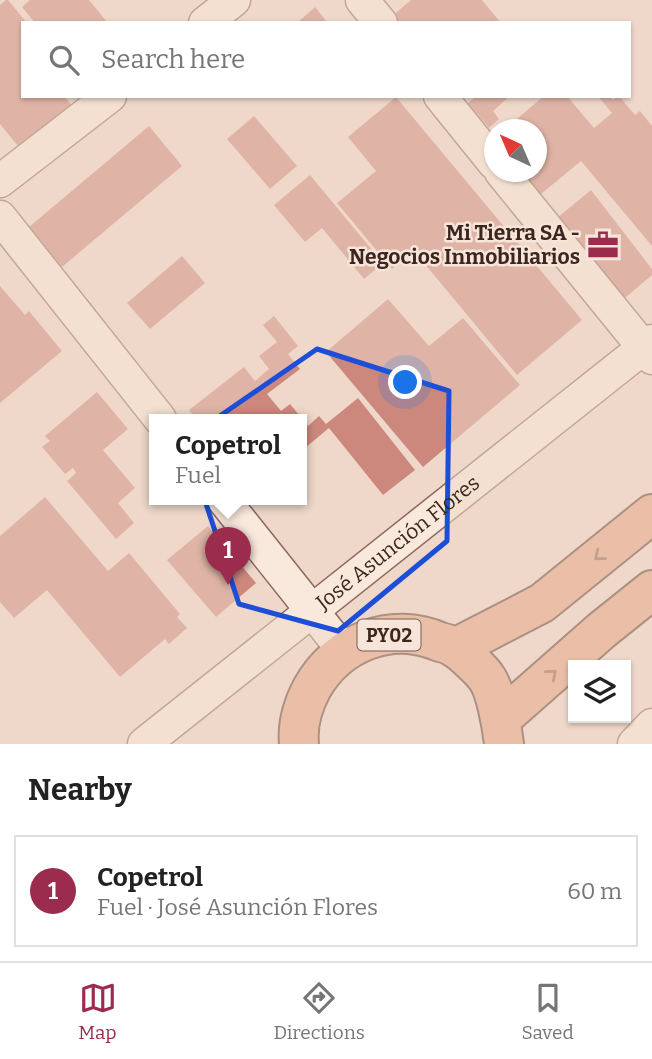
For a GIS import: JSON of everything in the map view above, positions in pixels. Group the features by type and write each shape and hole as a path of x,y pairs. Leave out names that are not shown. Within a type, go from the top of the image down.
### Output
{"highway":[{"path":"455,648 542,603 652,514"},
{"name":"PY02","path":"502,731 602,630 652,590"},
{"name":"PY02","path":"299,744 298,734 304,702 320,673 344,651 370,638 399,633 428,636 455,648 488,679 502,731"}],"street":[{"path":"208,21 234,0"},
{"path":"362,0 379,21"},
{"path":"0,181 107,98"},
{"path":"442,98 484,150"},
{"path":"509,182 649,349"},
{"path":"5,233 156,414"},
{"name":"José Asunción Flores","path":"144,744 649,349"},
{"path":"228,505 344,651"},
{"path":"634,744 652,725"}],"highlighted area":[{"path":"317,349 449,391 447,541 338,631 239,604 185,440"}],"building":[{"path":"8,0 25,21 21,21 21,98 66,98 75,109 23,152 0,124 0,5"},
{"path":"30,0 89,0 106,21 33,21 22,7"},
{"path":"411,0 482,0 499,21 392,21 390,18"},
{"path":"315,7 326,21 299,21"},
{"path":"397,98 582,320 517,375 414,251 392,269 337,203 376,171 348,137"},
{"path":"474,98 508,98 493,111 499,119 484,119 484,122 468,103"},
{"path":"542,98 569,98 594,128 612,113 600,98 621,98 635,115 640,111 652,126 652,246 581,161 541,194 530,182 547,182 547,119 517,119"},
{"path":"254,116 297,166 270,189 227,139"},
{"path":"149,126 182,166 62,267 29,227"},
{"path":"310,175 383,263 364,279 322,228 305,242 274,205"},
{"name":"Mi Tierra SA - Negocios Inmobiliarios","path":"591,190 652,269 652,275 619,303 552,222"},
{"path":"182,256 205,283 150,329 127,303"},
{"path":"0,286 25,315 29,311 62,351 0,403"},
{"path":"388,299 429,346 463,318 520,385 423,467 326,352"},
{"path":"274,316 298,346 288,354 300,369 267,394 281,411 290,404 298,414 192,414 189,410 244,367 255,381 269,369 259,356 277,342 263,325"},
{"path":"97,392 128,429 103,450 135,488 118,503 134,523 116,539 67,481 76,473 73,468 65,474 42,447 50,441 45,436"},
{"path":"358,398 415,470 383,495 329,428 307,446 307,425 319,416 326,424"},
{"path":"45,497 108,571 129,553 180,614 177,617 187,628 169,644 165,639 120,677 47,590 14,618 0,602 0,536"},
{"path":"208,526 256,583 216,617 167,560"}],"place":[{"name":"Mi Tierra SA - Negocios Inmobiliarios","path":"603,245"},
{"name":"Copetrol","path":"228,585"}]}
